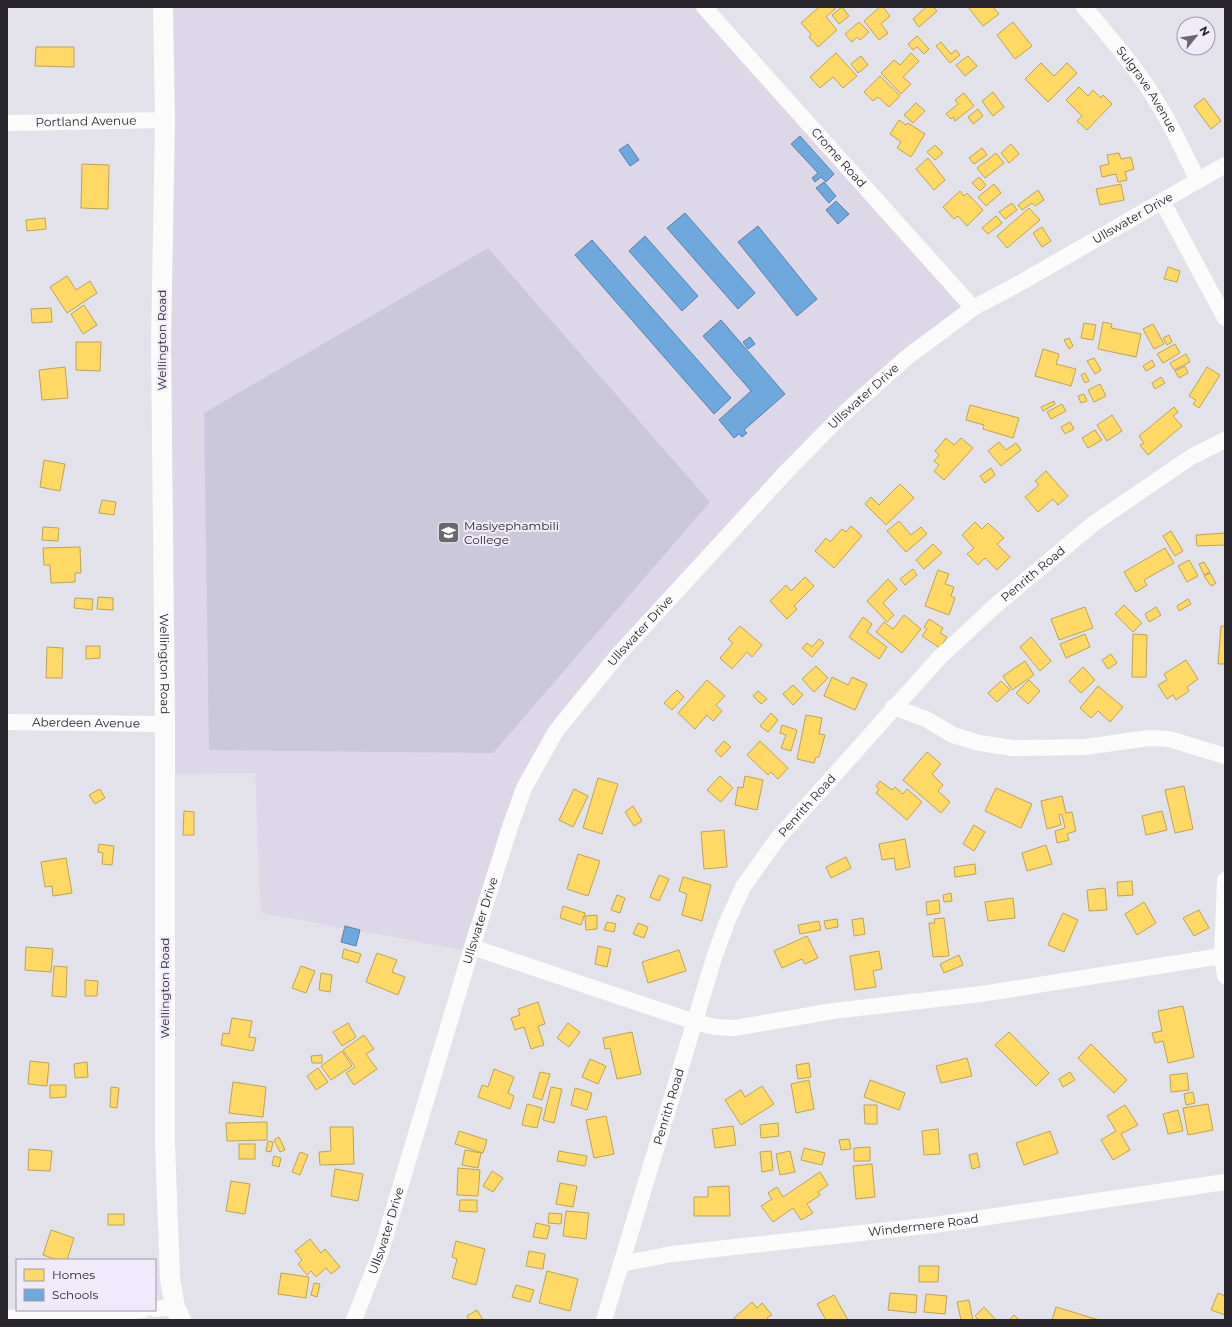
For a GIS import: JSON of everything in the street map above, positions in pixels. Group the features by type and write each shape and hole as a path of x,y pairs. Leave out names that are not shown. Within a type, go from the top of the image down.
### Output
{"main road":[{"name":"Wellington Road","path":"162,7 165,120 161,350 165,724 165,1142 170,1280 178,1314"}],"street":[{"name":"Crome Road","path":"704,7 973,308"},
{"name":"Sulgrave Avenue","path":"1084,7 1110,37 1143,80 1168,122 1198,181"},
{"name":"Portland Avenue","path":"7,123 165,120"},
{"name":"Ullswater Drive","path":"354,1320 381,1251 472,947 511,824 524,788 556,731 616,656 819,438 906,358 973,308 1225,165"},
{"path":"1162,201 1225,318"},
{"name":"Penrith Road","path":"604,1320 715,955 727,922 743,887 778,838 893,707 939,658 991,610 1093,524 1191,457 1225,440"},
{"path":"893,707 926,719 953,735 979,743 1013,748 1085,748 1149,738 1169,739 1225,756"},
{"name":"Aberdeen Avenue","path":"7,722 165,724"},
{"path":"1225,880 1222,956 1225,976"},
{"path":"472,947 695,1022 715,1027 735,1028 833,1011 981,994 1222,956"},
{"name":"Windermere Road","path":"621,1264 672,1254 934,1225 1225,1182"},
{"path":"156,1309 178,1314"},
{"path":"7,1318 117,1317 139,1311"}],"shaded area":[{"name":"Masiyephambili College","path":"169,7 701,7 967,307 903,355 552,725 535,752 517,787 464,950 261,913 255,773 173,774"},
{"path":"488,248 710,502 493,753 209,750 204,413"}],"building: Homes":[{"path":"819,7 833,7 835,9 826,17 837,30 818,47 809,37 811,34 801,23"},
{"path":"842,7 849,16 839,24 832,15"},
{"path":"880,7 883,7 890,16 881,24 888,33 879,40 864,21"},
{"path":"926,7 933,7 937,11 919,27 913,19"},
{"path":"968,7 993,7 999,14 983,26"},
{"path":"859,22 869,32 860,40 857,37 852,42 845,34"},
{"path":"1013,22 1032,46 1015,59 997,35"},
{"path":"917,36 929,49 924,54 917,47 913,50 908,44"},
{"path":"941,42 951,54 956,50 960,55 950,63 936,46"},
{"path":"36,47 74,47 74,67 35,66"},
{"path":"836,53 857,76 843,88 833,77 820,88 810,77"},
{"path":"911,53 919,61 903,77 911,84 901,94 881,73 894,60 900,65"},
{"path":"861,56 868,65 858,73 851,64"},
{"path":"968,56 977,66 965,76 956,65"},
{"path":"1041,63 1054,76 1067,63 1077,73 1048,102 1025,79"},
{"path":"880,76 900,96 889,107 878,97 873,101 864,92"},
{"path":"1079,87 1088,96 1093,90 1101,98 1103,95 1112,104 1087,130 1077,121 1082,116 1066,100"},
{"path":"993,92 1004,107 993,116 982,101"},
{"path":"964,93 974,106 955,121 953,117 951,119 946,114 958,104 955,100"},
{"path":"1204,98 1221,121 1211,129 1194,106"},
{"path":"916,103 925,111 913,123 904,115"},
{"path":"978,109 983,116 973,124 968,117"},
{"path":"899,120 906,125 908,123 925,134 911,157 897,148 901,142 890,134"},
{"path":"1011,144 1019,154 1009,163 1001,153"},
{"path":"935,145 943,153 935,160 927,152"},
{"path":"982,148 987,155 974,164 969,158"},
{"path":"996,153 1004,163 985,178 977,168"},
{"path":"1119,153 1121,159 1131,157 1134,169 1125,172 1127,180 1118,182 1116,174 1102,177 1100,166 1109,164 1107,155"},
{"path":"928,158 945,180 934,190 916,169"},
{"path":"82,164 109,165 108,209 81,208"},
{"path":"979,177 986,185 980,191 972,183"},
{"path":"994,184 1001,193 986,206 978,197"},
{"path":"1121,184 1124,200 1100,205 1096,189"},
{"path":"1038,190 1044,200 1035,206 1032,203 1022,210 1018,205"},
{"path":"960,191 964,196 967,193 983,210 967,226 958,216 954,219 943,207"},
{"path":"1012,203 1017,210 1005,219 999,212"},
{"path":"1029,208 1040,220 1007,248 997,236"},
{"path":"996,216 1002,223 988,234 982,228"},
{"path":"45,218 46,229 27,231 26,220"},
{"path":"1042,227 1051,241 1042,247 1033,233"},
{"path":"1168,267 1180,271 1177,282 1164,279"},
{"path":"67,276 76,290 90,281 97,293 67,313 50,287"},
{"path":"84,305 97,325 83,334 71,314"},
{"path":"51,308 52,322 32,323 31,309"},
{"path":"1103,322 1112,324 1111,328 1141,334 1136,357 1098,349"},
{"path":"1084,323 1096,325 1093,340 1081,338"},
{"path":"1153,324 1164,344 1154,349 1143,329"},
{"path":"1169,335 1172,342 1167,345 1163,338"},
{"path":"1069,338 1073,346 1069,349 1064,340"},
{"path":"76,342 101,342 100,371 76,370"},
{"path":"1175,344 1180,353 1163,363 1157,354"},
{"path":"1043,349 1059,354 1056,364 1076,369 1071,386 1035,376"},
{"path":"1186,354 1190,362 1174,370 1170,363"},
{"path":"1094,358 1101,370 1095,374 1087,361"},
{"path":"1152,360 1155,366 1146,371 1143,366"},
{"path":"1185,366 1188,373 1179,378 1175,371"},
{"path":"65,367 68,398 42,400 39,370"},
{"path":"1207,367 1220,375 1199,408 1193,404 1196,400 1189,396"},
{"path":"1085,373 1089,381 1085,383 1081,375"},
{"path":"1161,377 1165,383 1155,389 1152,383"},
{"path":"1100,384 1106,396 1094,402 1088,390"},
{"path":"1084,394 1087,401 1081,403 1078,396"},
{"path":"1054,401 1055,404 1043,411 1041,407"},
{"path":"1062,404 1066,411 1051,419 1047,412"},
{"path":"970,405 1019,418 1013,438 983,429 984,425 966,420"},
{"path":"1174,407 1178,412 1173,416 1182,426 1148,455 1140,445 1144,443 1139,436"},
{"path":"1112,415 1122,431 1107,441 1097,425"},
{"path":"1070,422 1074,429 1065,434 1061,427"},
{"path":"1095,430 1102,440 1088,448 1082,438"},
{"path":"946,438 954,445 961,438 973,448 944,480 934,471 939,465 934,461 939,455 935,451"},
{"path":"999,442 1006,450 1016,443 1021,450 1001,466 988,451"},
{"path":"44,460 65,464 60,491 40,487"},
{"path":"991,468 995,475 985,483 980,476"},
{"path":"1046,471 1068,496 1058,505 1053,499 1038,512 1025,497 1039,485 1035,481"},
{"path":"900,484 914,498 886,525 865,504 871,497 879,505"},
{"path":"102,500 116,502 114,515 99,513"},
{"path":"899,521 911,535 921,527 927,534 906,552 887,531"},
{"path":"975,522 982,529 988,523 1004,538 997,544 1010,557 997,570 985,558 978,565 967,554 974,548 962,535"},
{"path":"851,526 862,536 834,568 815,551 826,538 830,542 842,529 846,532"},
{"path":"43,527 59,528 58,541 42,540"},
{"path":"1171,531 1183,551 1175,556 1163,536"},
{"path":"1225,533 1225,545 1197,546 1196,535"},
{"path":"933,544 942,553 924,569 916,560"},
{"path":"80,547 81,573 75,573 75,582 51,583 50,565 44,565 43,548"},
{"path":"1165,548 1174,563 1144,580 1147,585 1136,592 1124,572"},
{"path":"1189,560 1198,576 1187,582 1178,566"},
{"path":"1204,562 1210,572 1204,575 1199,564"},
{"path":"913,569 917,575 905,585 900,579"},
{"path":"938,570 949,574 945,584 954,587 951,596 955,598 949,615 925,606"},
{"path":"1210,573 1216,583 1211,586 1204,576"},
{"path":"805,577 814,586 794,606 797,609 787,619 770,601 786,585 791,591"},
{"path":"888,579 897,589 883,603 894,615 887,622 867,601"},
{"path":"98,597 113,598 113,610 97,609"},
{"path":"75,598 93,599 92,610 74,608"},
{"path":"1188,599 1191,604 1179,611 1177,606"},
{"path":"1124,605 1142,623 1133,632 1115,614"},
{"path":"1085,607 1093,628 1059,640 1051,619"},
{"path":"1156,607 1161,615 1149,622 1145,614"},
{"path":"904,615 921,629 902,653 876,632 884,622 893,629"},
{"path":"863,617 872,624 867,632 887,647 879,659 849,637"},
{"path":"929,619 943,628 940,633 947,637 940,648 922,636 927,629 924,627"},
{"path":"740,626 762,645 752,657 747,652 732,669 720,658 733,643 728,639"},
{"path":"1221,626 1225,626 1225,664 1218,664"},
{"path":"1085,634 1090,647 1066,658 1060,644"},
{"path":"1133,634 1147,635 1146,677 1132,677"},
{"path":"1031,637 1051,661 1040,671 1020,647"},
{"path":"819,639 824,643 812,657 802,648 807,643 812,647"},
{"path":"86,646 100,646 100,658 86,659"},
{"path":"47,647 63,648 62,678 46,678"},
{"path":"1111,654 1117,663 1108,669 1102,660"},
{"path":"1186,660 1198,679 1187,687 1189,691 1176,700 1173,695 1167,699 1158,685 1167,680 1164,674"},
{"path":"1025,661 1034,675 1012,690 1003,676"},
{"path":"816,666 828,678 814,692 802,679"},
{"path":"1083,667 1095,680 1081,693 1069,681"},
{"path":"832,677 848,685 852,677 867,684 855,710 824,696"},
{"path":"707,680 725,696 716,705 722,711 713,721 707,715 695,729 678,713"},
{"path":"1029,680 1040,691 1028,704 1016,693"},
{"path":"1001,681 1010,690 997,702 988,693"},
{"path":"793,685 803,695 793,705 783,694"},
{"path":"1098,686 1123,707 1110,722 1098,711 1091,718 1080,708"},
{"path":"677,690 684,697 672,710 664,703"},
{"path":"758,691 767,699 761,704 753,696"},
{"path":"771,713 778,720 768,732 760,726"},
{"path":"806,715 822,718 819,734 825,735 819,757 816,757 814,763 797,759"},
{"path":"782,725 797,730 791,751 781,748 786,735 780,733"},
{"path":"724,741 731,747 721,757 715,751"},
{"path":"760,741 788,768 778,779 771,772 768,775 747,755"},
{"path":"927,752 941,764 932,774 943,785 938,791 950,802 941,813 903,780"},
{"path":"720,776 733,788 721,802 707,790"},
{"path":"745,776 763,780 757,810 735,805 738,787 743,788"},
{"path":"598,778 618,784 602,834 583,828"},
{"path":"880,781 892,790 895,787 903,794 907,789 922,802 907,820 876,793 879,789 876,786"},
{"path":"1184,786 1193,829 1175,833 1165,790"},
{"path":"996,788 1032,804 1021,828 985,811"},
{"path":"100,789 105,798 95,804 89,795"},
{"path":"574,789 588,796 573,827 559,820"},
{"path":"1062,796 1066,813 1072,812 1076,831 1067,834 1069,840 1057,843 1055,831 1065,828 1062,814 1059,815 1061,825 1047,829 1041,801"},
{"path":"633,806 642,821 634,826 625,812"},
{"path":"184,811 194,812 194,835 183,835"},
{"path":"1162,811 1167,830 1146,835 1142,816"},
{"path":"974,825 985,832 974,851 963,844"},
{"path":"724,830 727,867 704,869 701,832"},
{"path":"905,839 910,867 896,870 894,858 882,860 879,844"},
{"path":"99,844 114,846 112,865 102,864 103,853 98,852"},
{"path":"1046,845 1052,864 1027,871 1022,853"},
{"path":"578,854 600,861 588,896 567,889"},
{"path":"846,857 851,868 831,878 826,867"},
{"path":"66,858 72,893 53,896 52,886 45,887 41,862"},
{"path":"975,864 976,874 955,877 954,867"},
{"path":"659,875 669,879 659,901 650,897"},
{"path":"683,877 711,885 702,921 682,915 687,894 679,891"},
{"path":"1132,881 1133,895 1118,896 1117,882"},
{"path":"1105,888 1107,910 1089,911 1087,890"},
{"path":"951,893 952,901 944,902 943,895"},
{"path":"617,895 625,898 620,913 611,910"},
{"path":"1013,898 1015,918 988,921 985,902"},
{"path":"939,900 940,913 927,915 926,902"},
{"path":"1144,902 1156,923 1137,935 1125,914"},
{"path":"563,906 585,913 581,925 560,918"},
{"path":"1199,910 1209,928 1194,936 1183,918"},
{"path":"1063,913 1078,920 1064,952 1048,945"},
{"path":"597,915 597,929 586,930 585,916"},
{"path":"863,918 865,934 854,936 852,920"},
{"path":"944,918 949,956 933,957 929,923 935,923 934,919"},
{"path":"837,919 838,927 826,929 824,921"},
{"path":"819,921 821,930 800,934 798,925"},
{"path":"607,922 616,924 614,932 604,930"},
{"path":"638,923 648,927 644,938 633,934"},
{"path":"807,936 818,958 805,964 802,959 782,968 774,951"},
{"path":"598,946 611,949 607,967 595,964"},
{"path":"26,947 53,949 51,972 25,970"},
{"path":"344,949 361,954 358,963 342,958"},
{"path":"679,950 686,971 648,983 642,962"},
{"path":"879,951 882,969 873,971 876,987 855,990 850,956"},
{"path":"377,953 397,960 392,972 405,977 398,995 366,982"},
{"path":"959,955 963,965 944,973 940,964"},
{"path":"54,966 67,967 66,997 52,996"},
{"path":"301,966 315,971 306,993 292,988"},
{"path":"321,973 332,975 330,992 319,990"},
{"path":"85,980 98,981 97,996 85,996"},
{"path":"538,1002 545,1024 538,1026 544,1045 531,1049 524,1027 515,1030 511,1018 520,1015 518,1009"},
{"path":"1183,1006 1194,1057 1168,1063 1163,1041 1155,1043 1152,1033 1162,1031 1158,1011"},
{"path":"232,1018 252,1021 249,1037 256,1038 253,1051 221,1045 223,1033 229,1034"},
{"path":"348,1023 356,1037 342,1046 333,1032"},
{"path":"568,1023 580,1032 569,1047 557,1038"},
{"path":"632,1032 641,1074 617,1079 610,1048 605,1049 603,1038"},
{"path":"1009,1032 1049,1073 1036,1086 995,1045"},
{"path":"364,1035 374,1049 366,1054 377,1069 354,1085 346,1073 355,1067 343,1050"},
{"path":"1091,1044 1127,1080 1114,1093 1078,1058"},
{"path":"342,1051 352,1066 331,1080 321,1066"},
{"path":"322,1055 322,1063 312,1063 311,1056"},
{"path":"967,1058 972,1076 941,1083 936,1066"},
{"path":"590,1059 606,1066 598,1084 582,1077"},
{"path":"30,1061 49,1063 47,1086 28,1084"},
{"path":"87,1062 88,1077 75,1078 74,1064"},
{"path":"809,1063 811,1077 798,1079 796,1065"},
{"path":"318,1068 328,1082 316,1090 307,1076"},
{"path":"494,1069 514,1077 508,1093 514,1096 510,1109 478,1097 482,1085 488,1087"},
{"path":"540,1072 550,1074 542,1100 533,1097"},
{"path":"1070,1072 1075,1080 1063,1087 1059,1079"},
{"path":"1187,1073 1189,1090 1171,1092 1170,1075"},
{"path":"809,1080 814,1109 796,1113 791,1084"},
{"path":"870,1080 905,1093 899,1110 864,1097"},
{"path":"233,1082 266,1087 263,1117 229,1113"},
{"path":"50,1085 66,1085 66,1097 50,1098"},
{"path":"762,1086 774,1104 741,1125 725,1100 741,1090 745,1097"},
{"path":"111,1087 119,1088 117,1108 110,1107"},
{"path":"551,1087 562,1089 554,1123 543,1120"},
{"path":"575,1088 592,1093 587,1110 571,1105"},
{"path":"1193,1092 1195,1103 1186,1105 1184,1094"},
{"path":"527,1104 542,1108 537,1128 522,1125"},
{"path":"1208,1104 1213,1130 1188,1135 1183,1108"},
{"path":"864,1105 877,1105 877,1124 865,1124"},
{"path":"1125,1105 1138,1125 1121,1134 1130,1150 1113,1160 1101,1140 1116,1131 1107,1116"},
{"path":"1178,1110 1183,1131 1168,1134 1163,1114"},
{"path":"606,1116 614,1154 594,1158 586,1120"},
{"path":"267,1122 267,1140 227,1141 226,1123"},
{"path":"778,1123 779,1136 761,1138 760,1125"},
{"path":"733,1126 736,1145 715,1148 712,1129"},
{"path":"330,1127 353,1127 354,1164 320,1165 319,1152 331,1151"},
{"path":"938,1129 940,1154 924,1155 922,1131"},
{"path":"459,1131 487,1140 483,1153 455,1144"},
{"path":"1050,1131 1058,1153 1024,1165 1016,1143"},
{"path":"279,1137 285,1150 280,1152 274,1140"},
{"path":"849,1139 851,1149 841,1150 839,1140"},
{"path":"268,1141 273,1142 271,1152 266,1151"},
{"path":"239,1144 255,1144 255,1159 239,1159"},
{"path":"870,1147 870,1161 854,1161 854,1148"},
{"path":"804,1148 825,1153 822,1165 801,1160"},
{"path":"29,1149 52,1151 50,1171 28,1170"},
{"path":"465,1150 481,1153 478,1168 462,1165"},
{"path":"559,1151 587,1156 585,1166 557,1161"},
{"path":"771,1151 773,1170 762,1172 760,1152"},
{"path":"790,1151 795,1172 780,1175 776,1154"},
{"path":"300,1152 308,1155 300,1175 292,1172"},
{"path":"977,1153 980,1167 972,1169 969,1155"},
{"path":"274,1156 281,1158 279,1167 272,1165"},
{"path":"872,1164 875,1197 856,1199 853,1166"},
{"path":"458,1168 480,1170 478,1196 457,1195"},
{"path":"335,1169 363,1174 358,1201 331,1196"},
{"path":"492,1171 503,1178 493,1192 483,1186"},
{"path":"820,1172 828,1185 818,1192 820,1195 807,1204 813,1213 801,1220 793,1208 773,1222 761,1206 772,1199 768,1193 777,1187 783,1197"},
{"path":"231,1181 250,1184 245,1214 226,1211"},
{"path":"560,1183 577,1186 573,1207 556,1204"},
{"path":"729,1186 730,1216 694,1216 694,1197 708,1197 708,1187"},
{"path":"460,1200 477,1200 477,1212 459,1211"},
{"path":"566,1211 589,1213 586,1239 563,1236"},
{"path":"549,1213 562,1214 561,1224 548,1223"},
{"path":"108,1214 124,1214 124,1225 108,1225"},
{"path":"536,1223 550,1226 547,1239 533,1237"},
{"path":"51,1230 74,1238 67,1259 55,1259 43,1255"},
{"path":"310,1239 321,1253 325,1249 340,1267 331,1274 326,1268 316,1277 311,1271 307,1275 298,1264 302,1260 295,1251"},
{"path":"456,1241 485,1249 476,1285 452,1278 457,1259 452,1257"},
{"path":"529,1251 545,1254 543,1269 526,1266"},
{"path":"919,1266 939,1266 938,1282 919,1282"},
{"path":"547,1271 578,1279 570,1311 539,1303"},
{"path":"281,1273 309,1277 306,1298 278,1294"},
{"path":"314,1283 320,1284 317,1297 311,1295"},
{"path":"516,1285 534,1290 530,1302 512,1297"},
{"path":"890,1293 917,1295 916,1313 888,1310"},
{"path":"1218,1293 1225,1296 1225,1315 1211,1310"},
{"path":"926,1294 947,1296 945,1314 924,1312"},
{"path":"834,1295 848,1320 826,1320 817,1304"},
{"path":"969,1300 973,1320 961,1320 957,1302"},
{"path":"752,1302 757,1308 762,1303 772,1315 767,1318 769,1320 735,1320 734,1318"},
{"path":"984,1307 996,1320 979,1320 975,1316"},
{"path":"1056,1307 1099,1320 1052,1320"},
{"path":"477,1310 483,1320 469,1320 467,1316"},
{"path":"1014,1315 1019,1320 1009,1320"}],"building: Schools":[{"path":"800,136 834,174 826,182 821,177 815,182 812,178 818,173 791,144"},
{"path":"628,144 639,160 630,166 619,150"},
{"path":"824,182 836,196 829,203 816,188"},
{"path":"836,201 849,214 838,224 826,210"},
{"path":"685,213 755,293 738,309 667,228"},
{"path":"758,226 817,299 797,316 738,242"},
{"path":"645,236 698,296 682,311 629,251"},
{"path":"592,240 731,398 714,414 575,255"},
{"path":"721,320 785,394 744,430 747,433 742,437 739,434 734,438 719,420 751,391 703,336"},
{"path":"750,337 755,344 748,349 743,342"},
{"path":"345,926 360,930 356,946 341,942"}],"place":[{"name":"Masiyephambili College","path":"448,533"}]}
